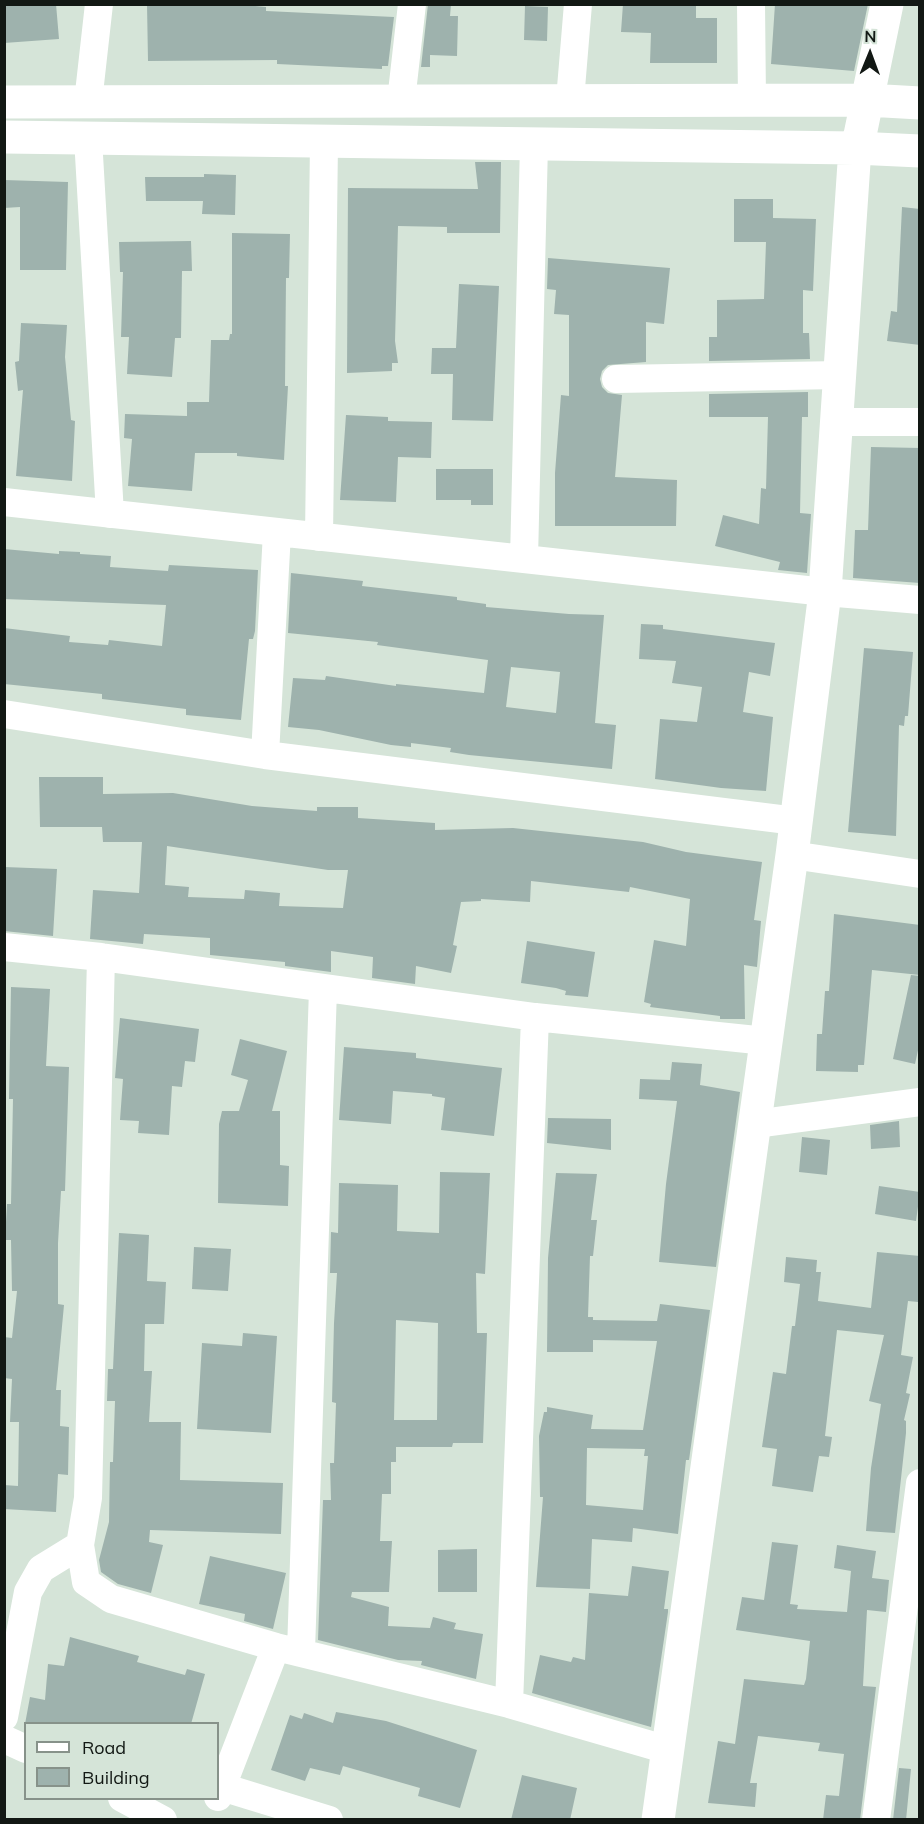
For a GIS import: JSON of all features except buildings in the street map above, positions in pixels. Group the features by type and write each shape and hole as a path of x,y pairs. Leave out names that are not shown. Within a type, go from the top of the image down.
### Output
{"street":[{"path":"88,102 99,4"},
{"path":"401,101 412,4"},
{"path":"570,100 578,4"},
{"path":"751,4 752,100"},
{"path":"658,1820 792,855 825,592 855,148 887,4"},
{"path":"4,102 867,100 920,103"},
{"path":"4,137 855,148 920,151"},
{"path":"88,138 110,514"},
{"path":"319,537 324,142"},
{"path":"524,559 534,144"},
{"path":"616,379 840,375"},
{"path":"838,422 920,422"},
{"path":"4,502 825,592 920,600"},
{"path":"265,755 277,532"},
{"path":"4,714 265,755 796,821"},
{"path":"792,855 920,874"},
{"path":"4,947 101,957 535,1017 766,1041"},
{"path":"101,957 88,1498 80,1545 86,1581 111,1599 289,1649 509,1704 668,1750"},
{"path":"323,989 289,1649 219,1794 329,1820"},
{"path":"509,1704 535,1017"},
{"path":"755,1124 920,1102"},
{"path":"876,1820 920,1483"},
{"path":"4,1717 28,1592 41,1569 80,1545"},
{"path":"4,1739 24,1748"},
{"path":"126,1800 163,1820"},
{"path":"208,1820 216,1800"}]}
